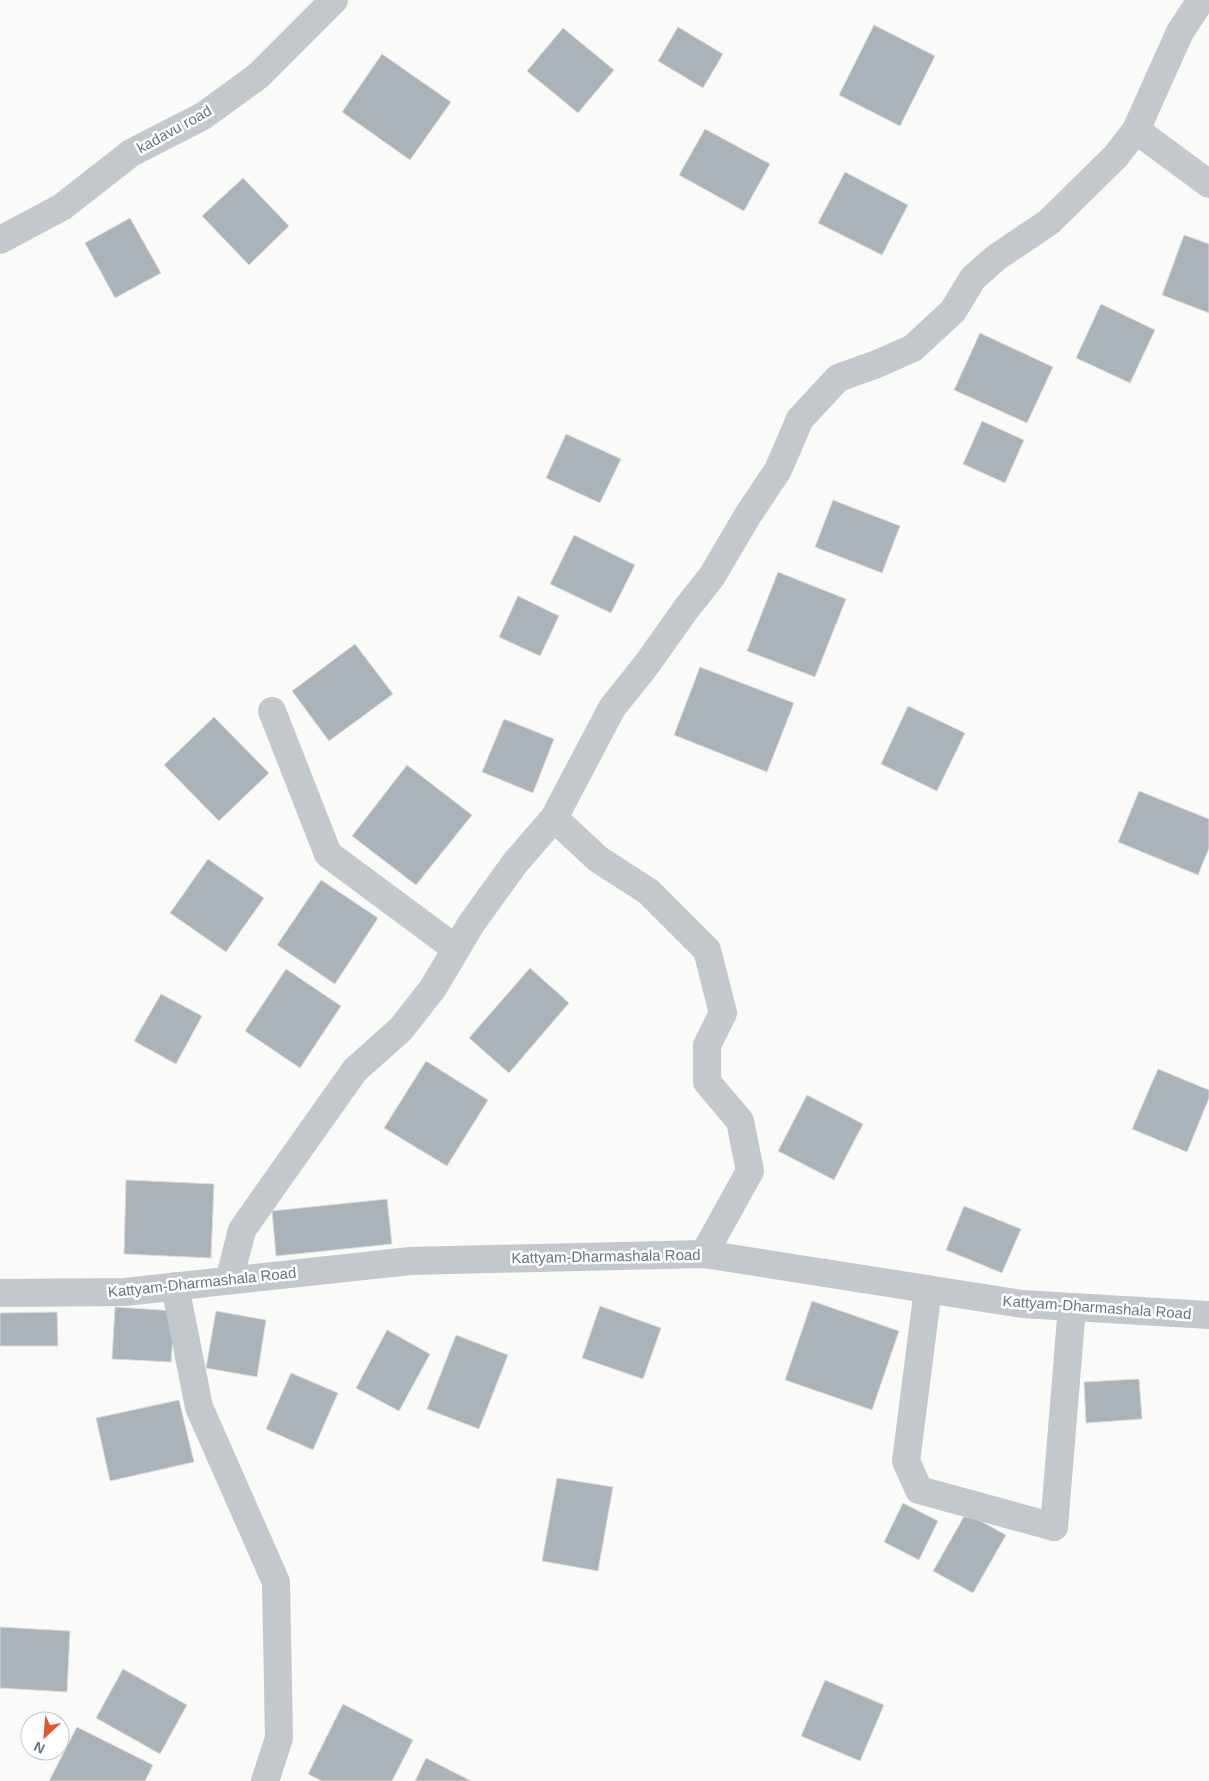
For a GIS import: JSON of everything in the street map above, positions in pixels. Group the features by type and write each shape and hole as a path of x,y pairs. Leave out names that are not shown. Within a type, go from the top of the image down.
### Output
{"street":[{"name":"kadavu road","path":"0,240 62,207 132,153 203,116 258,76 334,0"},
{"path":"229,1281 242,1230 355,1070 401,1029 434,988 471,924 515,863 554,818 612,708 712,576 748,515 778,470 800,419 838,378 913,348 953,311 973,278 997,257 1049,222 1116,156 1136,130 1180,32 1201,0"},
{"path":"1136,130 1209,184"},
{"path":"272,711 328,854 456,949"},
{"path":"554,818 598,859 649,892 706,950 723,1012 707,1045 707,1082 740,1121 750,1171 704,1254"},
{"name":"Kattyam-Dharmashala Road","path":"0,1293 125,1292 410,1261 704,1254 1022,1304 1209,1315"},
{"path":"175,1286 198,1407 276,1582 279,1738 265,1781"},
{"path":"928,1288 906,1461 918,1490 1054,1527 1072,1307"}],"building":[{"path":"874,25 935,56 900,126 839,95"},
{"path":"678,27 723,54 703,88 658,61"},
{"path":"563,28 614,70 578,113 527,71"},
{"path":"382,54 451,102 410,160 342,112"},
{"path":"705,129 770,164 744,211 679,175"},
{"path":"845,172 908,205 882,255 818,223"},
{"path":"243,178 289,226 249,265 202,216"},
{"path":"130,218 161,273 115,298 85,243"},
{"path":"1184,235 1209,244 1209,313 1162,295"},
{"path":"1101,304 1155,330 1130,383 1076,358"},
{"path":"980,333 1053,367 1027,423 954,390"},
{"path":"982,421 1024,440 1005,483 963,464"},
{"path":"566,434 621,459 600,503 546,478"},
{"path":"833,500 900,526 882,573 815,547"},
{"path":"574,535 635,565 611,613 550,584"},
{"path":"778,572 846,599 815,677 747,651"},
{"path":"518,596 559,616 540,656 499,637"},
{"path":"355,644 393,694 329,741 292,691"},
{"path":"700,667 794,703 767,772 674,735"},
{"path":"908,706 965,733 937,791 881,764"},
{"path":"214,717 269,773 219,821 164,765"},
{"path":"504,719 554,739 533,793 482,772"},
{"path":"407,765 472,815 416,885 352,836"},
{"path":"1139,791 1209,819 1209,848 1198,875 1118,842"},
{"path":"208,859 264,898 226,952 170,913"},
{"path":"321,880 378,918 335,984 277,945"},
{"path":"530,968 569,1003 509,1073 469,1038"},
{"path":"286,969 341,1006 300,1068 245,1031"},
{"path":"161,994 202,1016 176,1064 134,1041"},
{"path":"426,1061 488,1100 447,1166 384,1128"},
{"path":"1158,1069 1209,1090 1209,1098 1187,1152 1132,1129"},
{"path":"807,1095 863,1124 834,1180 778,1151"},
{"path":"126,1180 214,1184 211,1258 124,1254"},
{"path":"387,1199 392,1244 276,1256 272,1211"},
{"path":"964,1206 1021,1229 1002,1273 946,1250"},
{"path":"812,1301 899,1331 872,1410 785,1380"},
{"path":"600,1306 661,1328 643,1379 582,1358"},
{"path":"115,1307 175,1311 171,1362 112,1359"},
{"path":"216,1311 266,1320 257,1377 206,1368"},
{"path":"57,1312 58,1346 0,1346 0,1313"},
{"path":"387,1330 430,1354 399,1411 356,1388"},
{"path":"456,1335 508,1355 479,1429 427,1409"},
{"path":"291,1373 338,1393 313,1450 266,1429"},
{"path":"1139,1379 1142,1419 1086,1423 1084,1382"},
{"path":"179,1400 194,1462 110,1481 96,1418"},
{"path":"557,1478 613,1487 598,1571 542,1561"},
{"path":"903,1503 938,1521 919,1560 884,1542"},
{"path":"966,1513 1006,1535 973,1593 933,1571"},
{"path":"0,1627 70,1631 67,1692 0,1688"},
{"path":"123,1669 187,1705 160,1754 96,1718"},
{"path":"825,1680 884,1705 860,1761 801,1736"},
{"path":"343,1704 413,1740 392,1781 322,1781 308,1774"},
{"path":"77,1727 153,1765 145,1781 49,1781 59,1761 70,1761 70,1740"},
{"path":"426,1758 471,1781 415,1781"}]}
